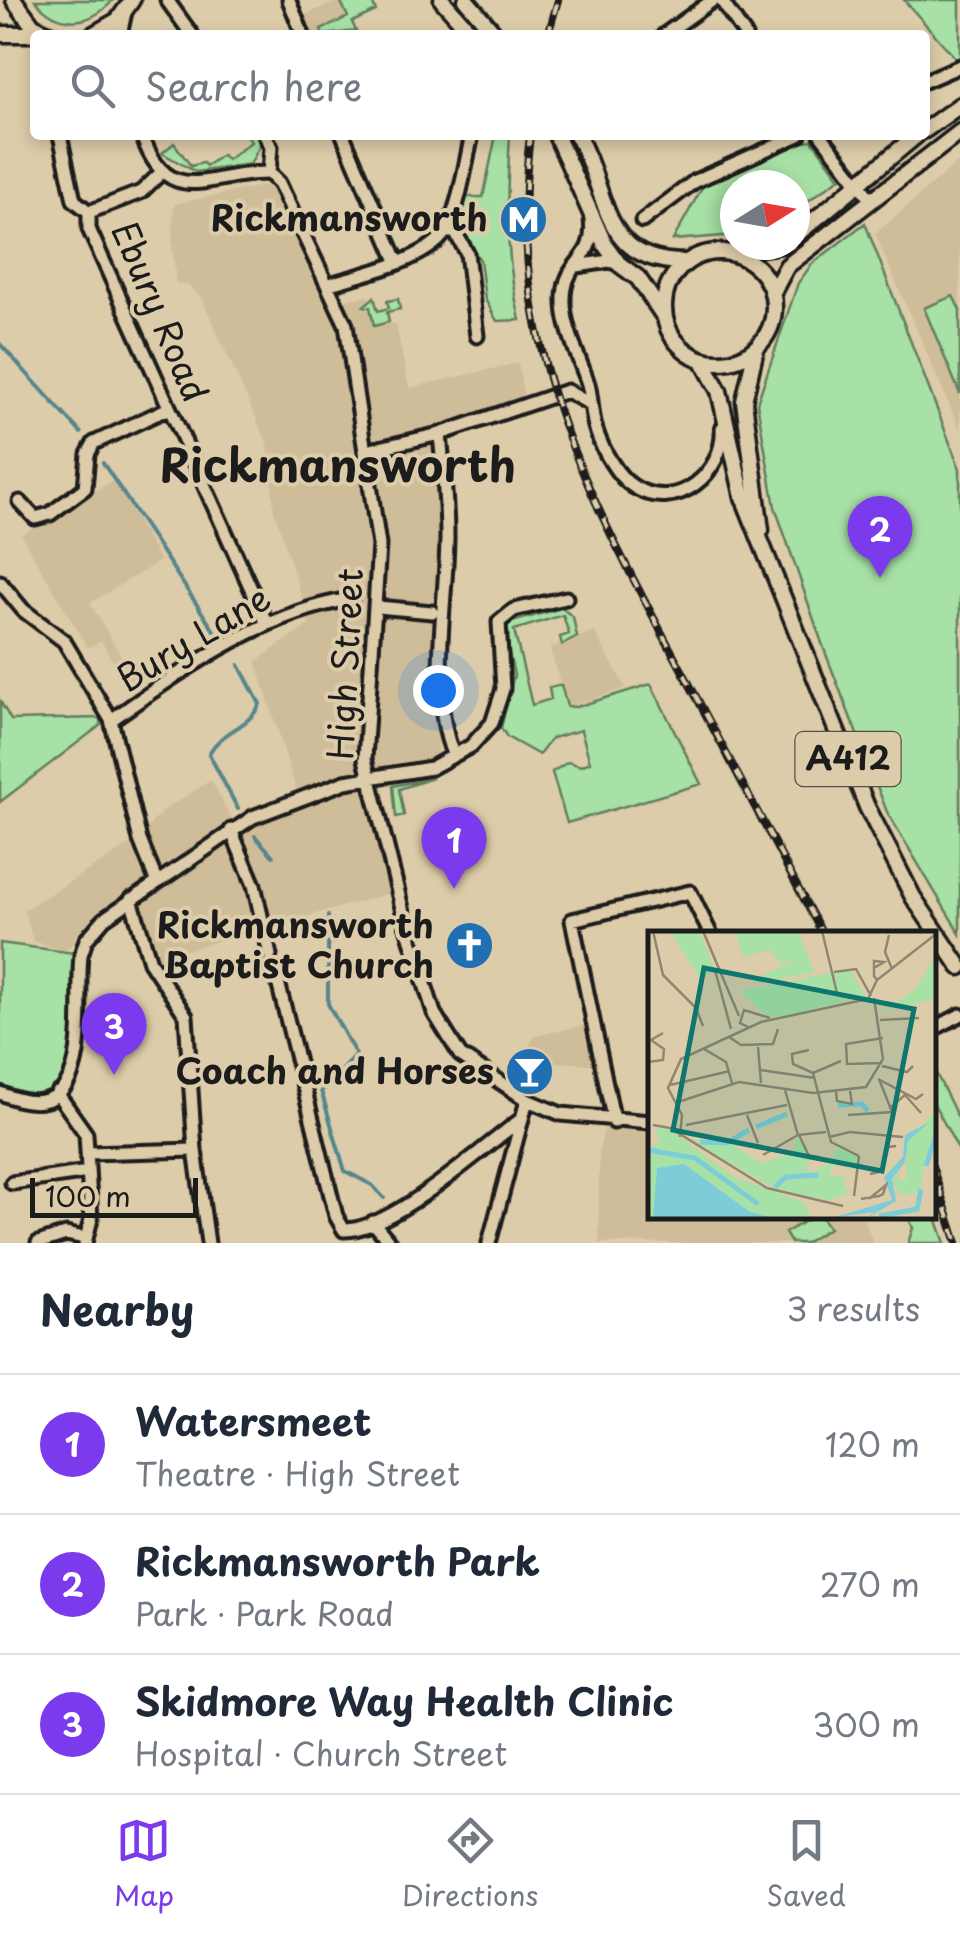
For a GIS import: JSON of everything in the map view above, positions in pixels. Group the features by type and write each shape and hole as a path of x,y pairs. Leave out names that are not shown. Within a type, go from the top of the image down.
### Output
{"main road":[{"path":"14,0 33,26 41,30"},
{"path":"442,0 469,30"},
{"path":"466,0 492,30"},
{"path":"98,30 128,6"},
{"path":"0,34 30,35"},
{"path":"930,126 960,105"},
{"path":"558,140 606,245 619,264 638,278 689,354 704,362 730,363 756,349 766,332 774,292 787,266 960,132"},
{"path":"578,140 620,239 650,260 684,262 720,253"},
{"path":"810,224 912,140"},
{"path":"741,260 764,272 774,292"},
{"path":"668,324 664,302 668,280 684,262"},
{"name":"A412","path":"756,349 744,401 760,497 762,539"},
{"name":"A412","path":"704,362 720,400 734,465 882,843 912,898 960,966"}],"street":[{"path":"167,0 188,30"},
{"path":"289,0 301,30"},
{"path":"671,30 713,0"},
{"path":"721,0 742,30"},
{"path":"930,79 960,66"},
{"name":"Ebury Road","path":"61,140 74,200 90,212 88,229 266,622"},
{"path":"145,140 163,171 194,184 268,173 268,140"},
{"path":"345,140 398,263"},
{"path":"330,284 398,263 436,243 446,232 471,140"},
{"path":"642,221 695,181 788,140"},
{"path":"824,140 872,201"},
{"path":"90,212 141,192 163,171"},
{"name":"High Street","path":"268,173 279,182 346,325 379,545 378,607 365,730 369,779 434,1013 460,1054 527,1100 560,1114 614,1122 648,1122"},
{"path":"588,200 592,242 565,283 564,307 596,431 617,470 636,490 662,495 692,488 716,460 723,440 720,400"},
{"path":"446,232 456,232 467,253 478,336"},
{"path":"578,266 609,261 619,264"},
{"path":"366,451 440,434 567,392 590,404"},
{"path":"20,502 36,518 50,514 84,488 88,454 94,443 169,408"},
{"path":"440,434 447,536 442,604 444,726 452,754"},
{"path":"0,582 23,610 64,641 112,720"},
{"path":"0,1092 27,1099 57,1093 68,1084 79,1057 79,972 86,940 131,898 231,830 308,794 431,768 481,738 498,709 503,689 504,661 496,630 508,612 566,598"},
{"name":"Bury Lane","path":"156,880 140,840 112,720 266,622 303,608 351,599"},
{"path":"378,607 432,612"},
{"path":"231,830 254,885 270,955"},
{"path":"614,1122 572,920 690,892 709,931"},
{"path":"131,898 150,962 186,1016 194,1150 208,1243"},
{"path":"278,982 336,1216 348,1231 406,1204 519,1121"},
{"path":"935,1028 960,1015"},
{"path":"38,1243 66,1234 85,1240 90,1219 84,1129 57,1093"},
{"path":"489,1243 527,1100"},
{"path":"87,1153 194,1150"},
{"path":"12,1183 88,1172"},
{"path":"374,1222 390,1243"}],"shaded area":[{"path":"340,0 348,18 321,30 304,30 298,12 305,15"},
{"path":"960,160 960,430 875,234"},
{"path":"275,183 311,263 341,301 368,296 375,324 396,324 409,388 518,363 524,398 429,428 439,479 438,761 360,773 391,893 190,949 154,965 136,890 64,951 33,941 24,910 134,842 164,810 211,780 238,830 300,802 256,661 310,624 274,510 268,445 202,299 188,285 176,283 172,246 174,204"},
{"path":"114,480 160,561 90,603 142,691 133,696 101,641 88,648 21,535"},
{"path":"594,631 626,688 567,707 550,648"},
{"path":"585,1025 592,1064 556,1062 535,1098 507,1084 535,1036"},
{"path":"645,1128 648,1132 648,1218 863,1218 874,1243 599,1243 599,1151 604,1129"}],"green space":[{"path":"35,0 113,0 94,15 74,21 54,16"},
{"path":"340,0 371,0 376,11 352,22 356,30 321,30 348,17"},
{"path":"904,0 960,0 959,62"},
{"path":"259,140 261,144 250,164 196,172 162,153 174,143 191,166 206,166 222,155 227,160"},
{"path":"495,140 510,140 508,228 520,320 497,321 485,299 480,260 459,229 466,197 483,197"},
{"path":"812,140 840,178 810,199 810,170 734,170 791,143"},
{"path":"720,176 720,236 673,240 704,184"},
{"path":"865,223 960,469 960,934 887,812 824,649 775,507 757,403 798,283 812,264"},
{"path":"953,296 960,310 960,394 924,308"},
{"path":"374,297 378,311 389,308 387,301 398,299 400,309 387,312 389,322 374,326 370,307 364,306"},
{"path":"562,608 573,617 577,637 562,645 560,637 569,634 563,615 514,630 532,705 551,699 549,688 561,685 567,706 576,707 651,684 701,784 567,823 552,772 568,762 581,766 590,762 581,730 552,738 539,755 507,737 501,728 514,675 505,635 508,623"},
{"path":"0,701 11,720 100,718 101,725 0,802"},
{"path":"433,778 399,789 404,815 396,817 393,786"},
{"path":"0,943 75,953 72,1056 66,1073 54,1087 36,1094 17,1094 0,1084"},
{"path":"935,1071 960,1122 960,1153 935,1106"},
{"path":"935,1215 945,1243 908,1243 913,1228 909,1218 935,1218"},
{"path":"810,1218 822,1218 829,1228 805,1243 791,1243 785,1233"}],"waterway":[{"path":"0,344 81,433"},
{"path":"103,463 215,632"},
{"path":"238,809 209,754 220,740 249,719 260,704 239,665"},
{"path":"255,836 273,856"},
{"path":"328,916 328,1004 356,1055 321,1091 345,1171 372,1185 384,1198"}],"railway":[{"path":"549,30 558,0"},
{"path":"530,140 525,211 530,283 542,350 561,416 615,542 821,931"},
{"path":"935,1175 957,1243"}],"place":[{"name":"Rickmansworth","path":"523,219"},
{"name":"Rickmansworth Park","path":"880,578"},
{"name":"Watersmeet","path":"454,889"},
{"name":"Rickmansworth Baptist Church","path":"469,946"},
{"name":"Coach and Horses","path":"529,1072"},
{"name":"Skidmore Way Health Clinic","path":"114,1075"}],"district":[{"name":"Rickmansworth","path":"338,466"}]}
